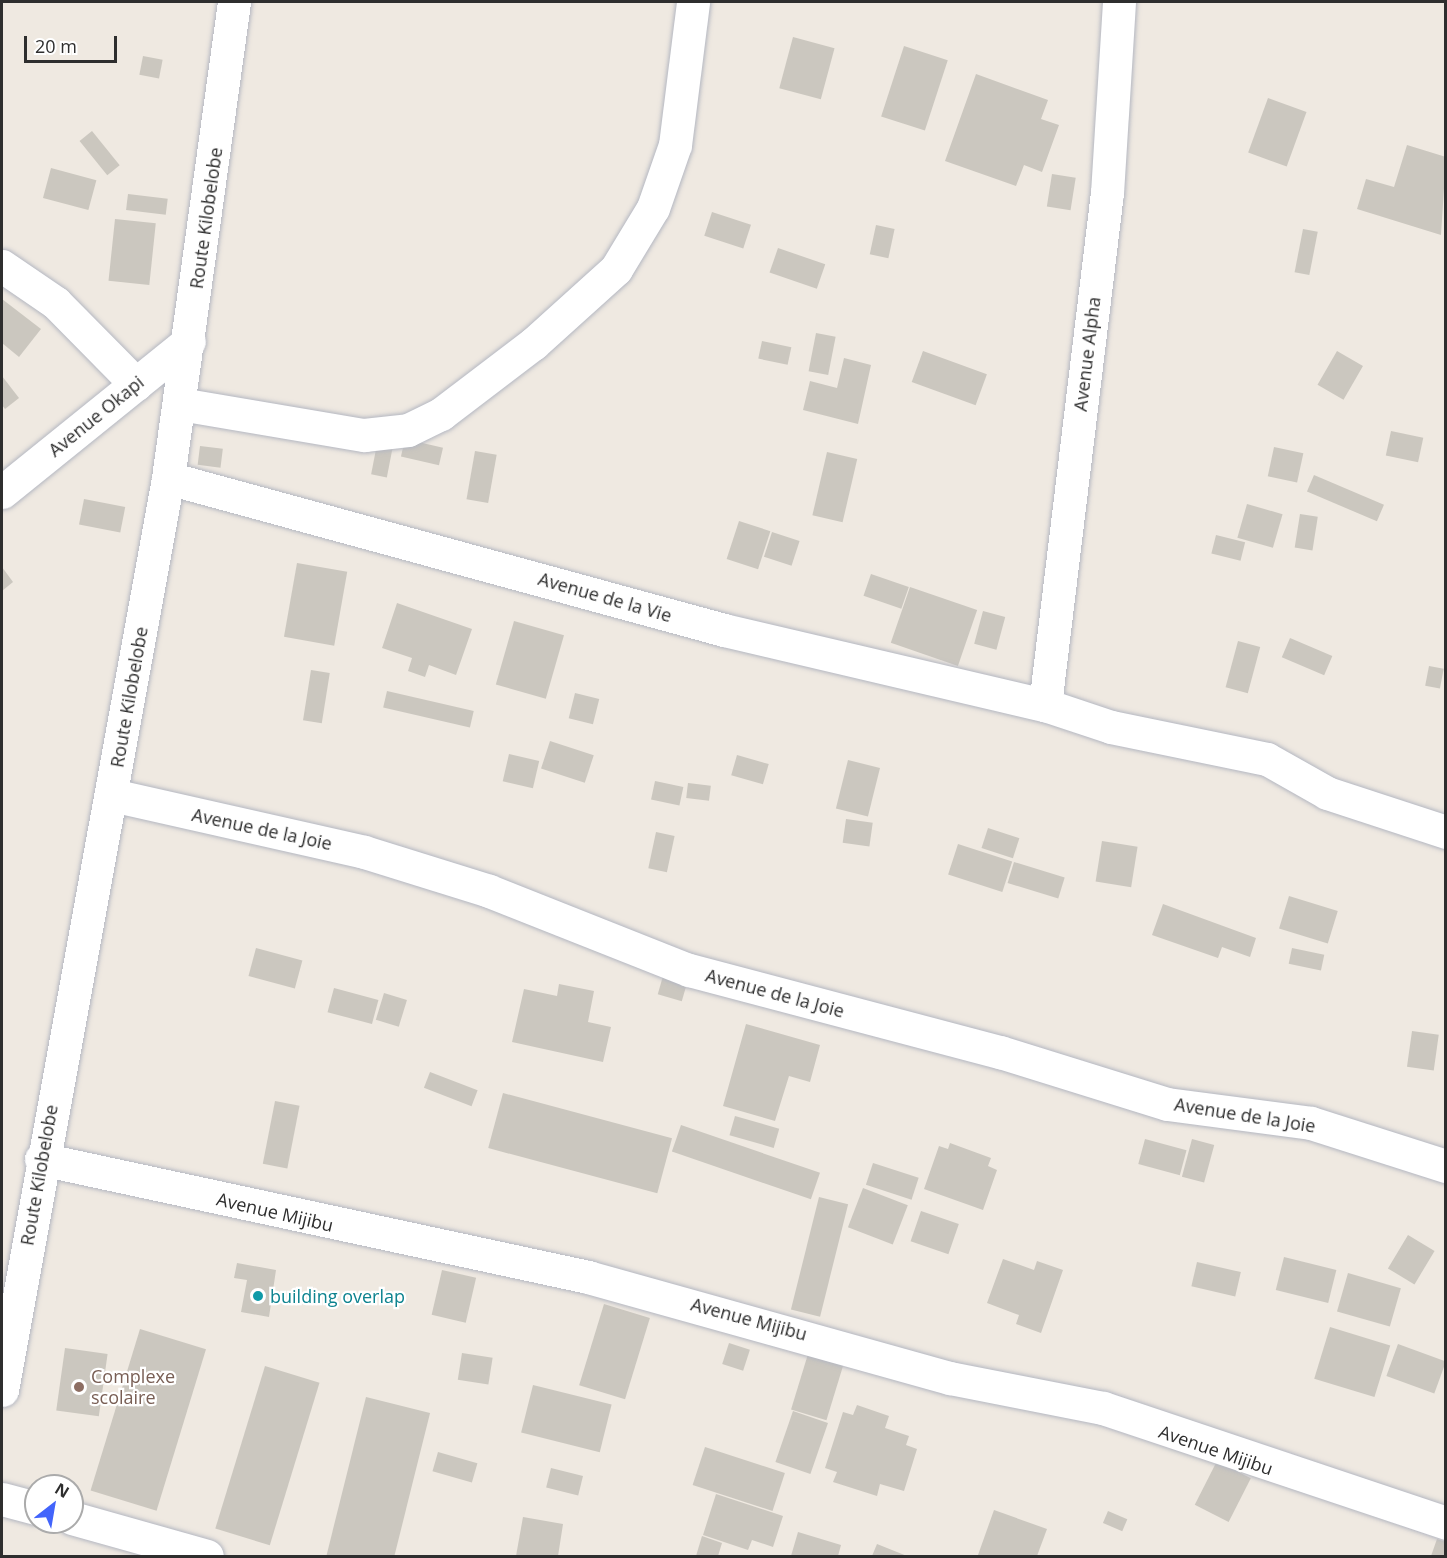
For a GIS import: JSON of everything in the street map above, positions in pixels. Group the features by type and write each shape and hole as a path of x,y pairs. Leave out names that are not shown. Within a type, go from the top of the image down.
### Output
{"street":[{"name":"Route Kilobelobe","path":"2,1390 41,1159 112,795 168,478 189,341 234,2"},
{"path":"180,404 364,435 408,430 441,414 532,344 616,269 653,208 675,145 693,2"},
{"name":"Avenue Alpha","path":"1046,705 1107,193 1119,2"},
{"path":"2,266 56,303 136,384"},
{"name":"Avenue Okapi","path":"2,492 189,341"},
{"name":"Avenue de la Vie","path":"168,478 724,630 1046,705 1112,728 1267,759 1327,793 1446,832"},
{"name":"Avenue de la Joie","path":"112,795 364,852 489,891 689,969 1000,1052 1167,1104 1311,1123 1446,1166"},
{"name":"Avenue Mijibu","path":"41,1159 432,1248 588,1277 950,1378 1103,1408 1446,1523"},
{"path":"2,1499 24,1505"},
{"path":"84,1521 207,1557"}],"building":[{"path":"793,37 835,48 821,99 779,88"},
{"path":"904,46 948,60 925,131 881,116"},
{"path":"143,56 163,60 159,78 139,75"},
{"path":"976,74 1048,100 1041,119 1059,125 1042,172 1024,165 1016,186 945,161"},
{"path":"1268,98 1307,112 1287,167 1248,153"},
{"path":"92,131 120,165 107,175 80,141"},
{"path":"1407,145 1446,157 1441,235 1357,209 1366,179 1394,187"},
{"path":"51,168 96,180 88,210 43,198"},
{"path":"1052,174 1076,178 1071,210 1047,207"},
{"path":"128,194 168,199 166,215 126,210"},
{"path":"712,212 751,225 743,248 704,236"},
{"path":"115,219 156,223 149,285 109,281"},
{"path":"876,225 895,229 888,258 870,254"},
{"path":"1303,229 1318,232 1309,275 1295,272"},
{"path":"778,248 825,264 817,289 770,273"},
{"path":"2,299 41,329 19,357 2,343"},
{"path":"816,333 836,337 828,375 809,371"},
{"path":"762,341 791,347 788,365 758,359"},
{"path":"923,351 987,374 976,405 912,382"},
{"path":"1337,351 1363,366 1343,400 1318,385"},
{"path":"844,358 871,365 858,424 803,410 810,381 837,388"},
{"path":"2,376 19,398 5,409 2,405"},
{"path":"1391,431 1423,438 1418,462 1386,455"},
{"path":"378,439 394,442 387,477 371,474"},
{"path":"405,439 443,448 439,465 401,457"},
{"path":"200,446 223,449 221,468 198,465"},
{"path":"1274,447 1303,453 1297,483 1268,476"},
{"path":"475,451 497,455 488,503 466,499"},
{"path":"827,452 857,459 843,522 812,515"},
{"path":"1314,475 1384,505 1377,521 1307,492"},
{"path":"84,499 125,507 120,533 79,525"},
{"path":"1247,504 1283,514 1273,548 1237,538"},
{"path":"1300,514 1318,517 1312,550 1295,548"},
{"path":"739,521 770,531 758,569 727,559"},
{"path":"772,532 800,541 792,566 764,557"},
{"path":"1216,535 1245,542 1241,561 1211,553"},
{"path":"297,563 347,572 334,646 284,637"},
{"path":"2,567 13,582 2,591"},
{"path":"871,574 909,587 901,609 864,596"},
{"path":"910,587 977,610 958,666 891,643"},
{"path":"397,603 472,629 456,675 429,665 425,677 408,671 412,658 382,648"},
{"path":"983,611 1005,617 996,650 974,644"},
{"path":"514,621 564,635 546,699 496,684"},
{"path":"1290,638 1332,656 1324,675 1282,657"},
{"path":"1238,641 1260,647 1248,693 1226,687"},
{"path":"1429,666 1444,669 1440,688 1425,686"},
{"path":"311,670 330,673 322,723 303,720"},
{"path":"387,691 474,711 470,728 383,708"},
{"path":"575,693 599,699 593,724 569,718"},
{"path":"550,741 594,755 585,783 541,769"},
{"path":"509,754 539,761 533,788 503,781"},
{"path":"737,755 769,764 763,784 731,775"},
{"path":"848,760 880,768 868,816 836,809"},
{"path":"655,781 683,787 679,806 651,800"},
{"path":"688,783 711,786 709,801 686,798"},
{"path":"846,819 873,823 869,847 843,843"},
{"path":"988,828 1019,838 1013,858 982,848"},
{"path":"656,832 675,836 667,872 648,868"},
{"path":"1102,841 1138,847 1131,887 1096,881"},
{"path":"958,844 1012,862 1002,892 948,874"},
{"path":"1014,862 1065,877 1058,899 1008,883"},
{"path":"1289,896 1338,911 1328,943 1279,929"},
{"path":"1163,904 1256,938 1250,957 1222,947 1218,958 1152,935"},
{"path":"256,948 302,960 295,988 248,976"},
{"path":"1292,948 1324,955 1321,971 1289,964"},
{"path":"663,976 687,983 682,1001 658,994"},
{"path":"559,984 594,991 588,1022 611,1027 603,1062 512,1042 524,989 557,996"},
{"path":"334,988 378,1000 372,1024 328,1012"},
{"path":"384,993 407,1000 399,1027 376,1020"},
{"path":"746,1024 820,1045 810,1082 789,1076 775,1121 723,1106"},
{"path":"1412,1031 1439,1035 1434,1070 1407,1067"},
{"path":"430,1072 478,1090 472,1106 424,1088"},
{"path":"503,1093 672,1138 657,1193 488,1148"},
{"path":"275,1101 300,1106 287,1169 263,1164"},
{"path":"735,1116 779,1129 774,1148 729,1135"},
{"path":"681,1125 820,1173 811,1199 672,1151"},
{"path":"1145,1139 1187,1150 1180,1175 1138,1164"},
{"path":"1192,1139 1214,1145 1204,1183 1182,1177"},
{"path":"950,1143 991,1158 988,1166 997,1170 983,1210 924,1189 939,1146 948,1149"},
{"path":"873,1163 919,1178 912,1200 866,1185"},
{"path":"863,1188 908,1205 893,1244 848,1227"},
{"path":"819,1197 848,1204 820,1317 791,1310"},
{"path":"921,1211 959,1224 948,1254 911,1241"},
{"path":"1408,1235 1435,1251 1414,1284 1388,1268"},
{"path":"1284,1257 1336,1270 1328,1303 1276,1290"},
{"path":"1003,1259 1034,1270 1037,1261 1063,1270 1041,1333 1016,1324 1019,1315 987,1303"},
{"path":"1197,1262 1241,1272 1235,1296 1191,1286"},
{"name":"building overlap","path":"237,1263 276,1270 269,1317 241,1312 247,1280 234,1278"},
{"path":"442,1270 476,1278 466,1323 432,1315"},
{"path":"1348,1273 1401,1288 1390,1327 1337,1311"},
{"path":"604,1304 650,1318 625,1399 579,1385"},
{"path":"1330,1327 1390,1345 1374,1397 1314,1379"},
{"path":"140,1329 206,1349 157,1511 91,1491"},
{"path":"729,1343 750,1350 743,1371 722,1364"},
{"path":"1398,1344 1446,1361 1434,1393 1386,1376"},
{"path":"65,1348 108,1354 99,1416 56,1410"},
{"path":"462,1353 493,1358 488,1385 458,1380"},
{"path":"808,1354 843,1365 826,1420 791,1409"},
{"path":"265,1366 320,1383 270,1545 215,1529"},
{"path":"533,1385 612,1405 600,1452 521,1433"},
{"path":"366,1397 430,1413 394,1556 326,1556"},
{"path":"857,1405 889,1416 885,1428 909,1436 906,1445 917,1449 904,1491 880,1484 877,1496 833,1482 837,1472 825,1468 843,1412 853,1415"},
{"path":"793,1411 828,1423 810,1474 775,1462"},
{"path":"705,1447 785,1473 773,1511 693,1485"},
{"path":"438,1452 477,1463 472,1483 432,1471"},
{"path":"1217,1461 1251,1478 1229,1522 1195,1505"},
{"path":"551,1468 583,1476 578,1495 546,1487"},
{"path":"716,1494 783,1516 773,1547 752,1540 748,1550 703,1535"},
{"path":"994,1510 1047,1529 1037,1556 978,1555"},
{"path":"1108,1511 1127,1519 1122,1531 1103,1523"},
{"path":"523,1517 563,1524 558,1556 516,1556"},
{"path":"798,1532 841,1545 838,1556 791,1556"},
{"path":"702,1536 722,1543 718,1556 696,1556"},
{"path":"1437,1539 1446,1542 1446,1556 1431,1556"},
{"path":"877,1544 907,1556 872,1556"}],"place":[{"name":"building overlap","path":"258,1296"},
{"name":"Complexe scolaire","path":"79,1387"}]}
